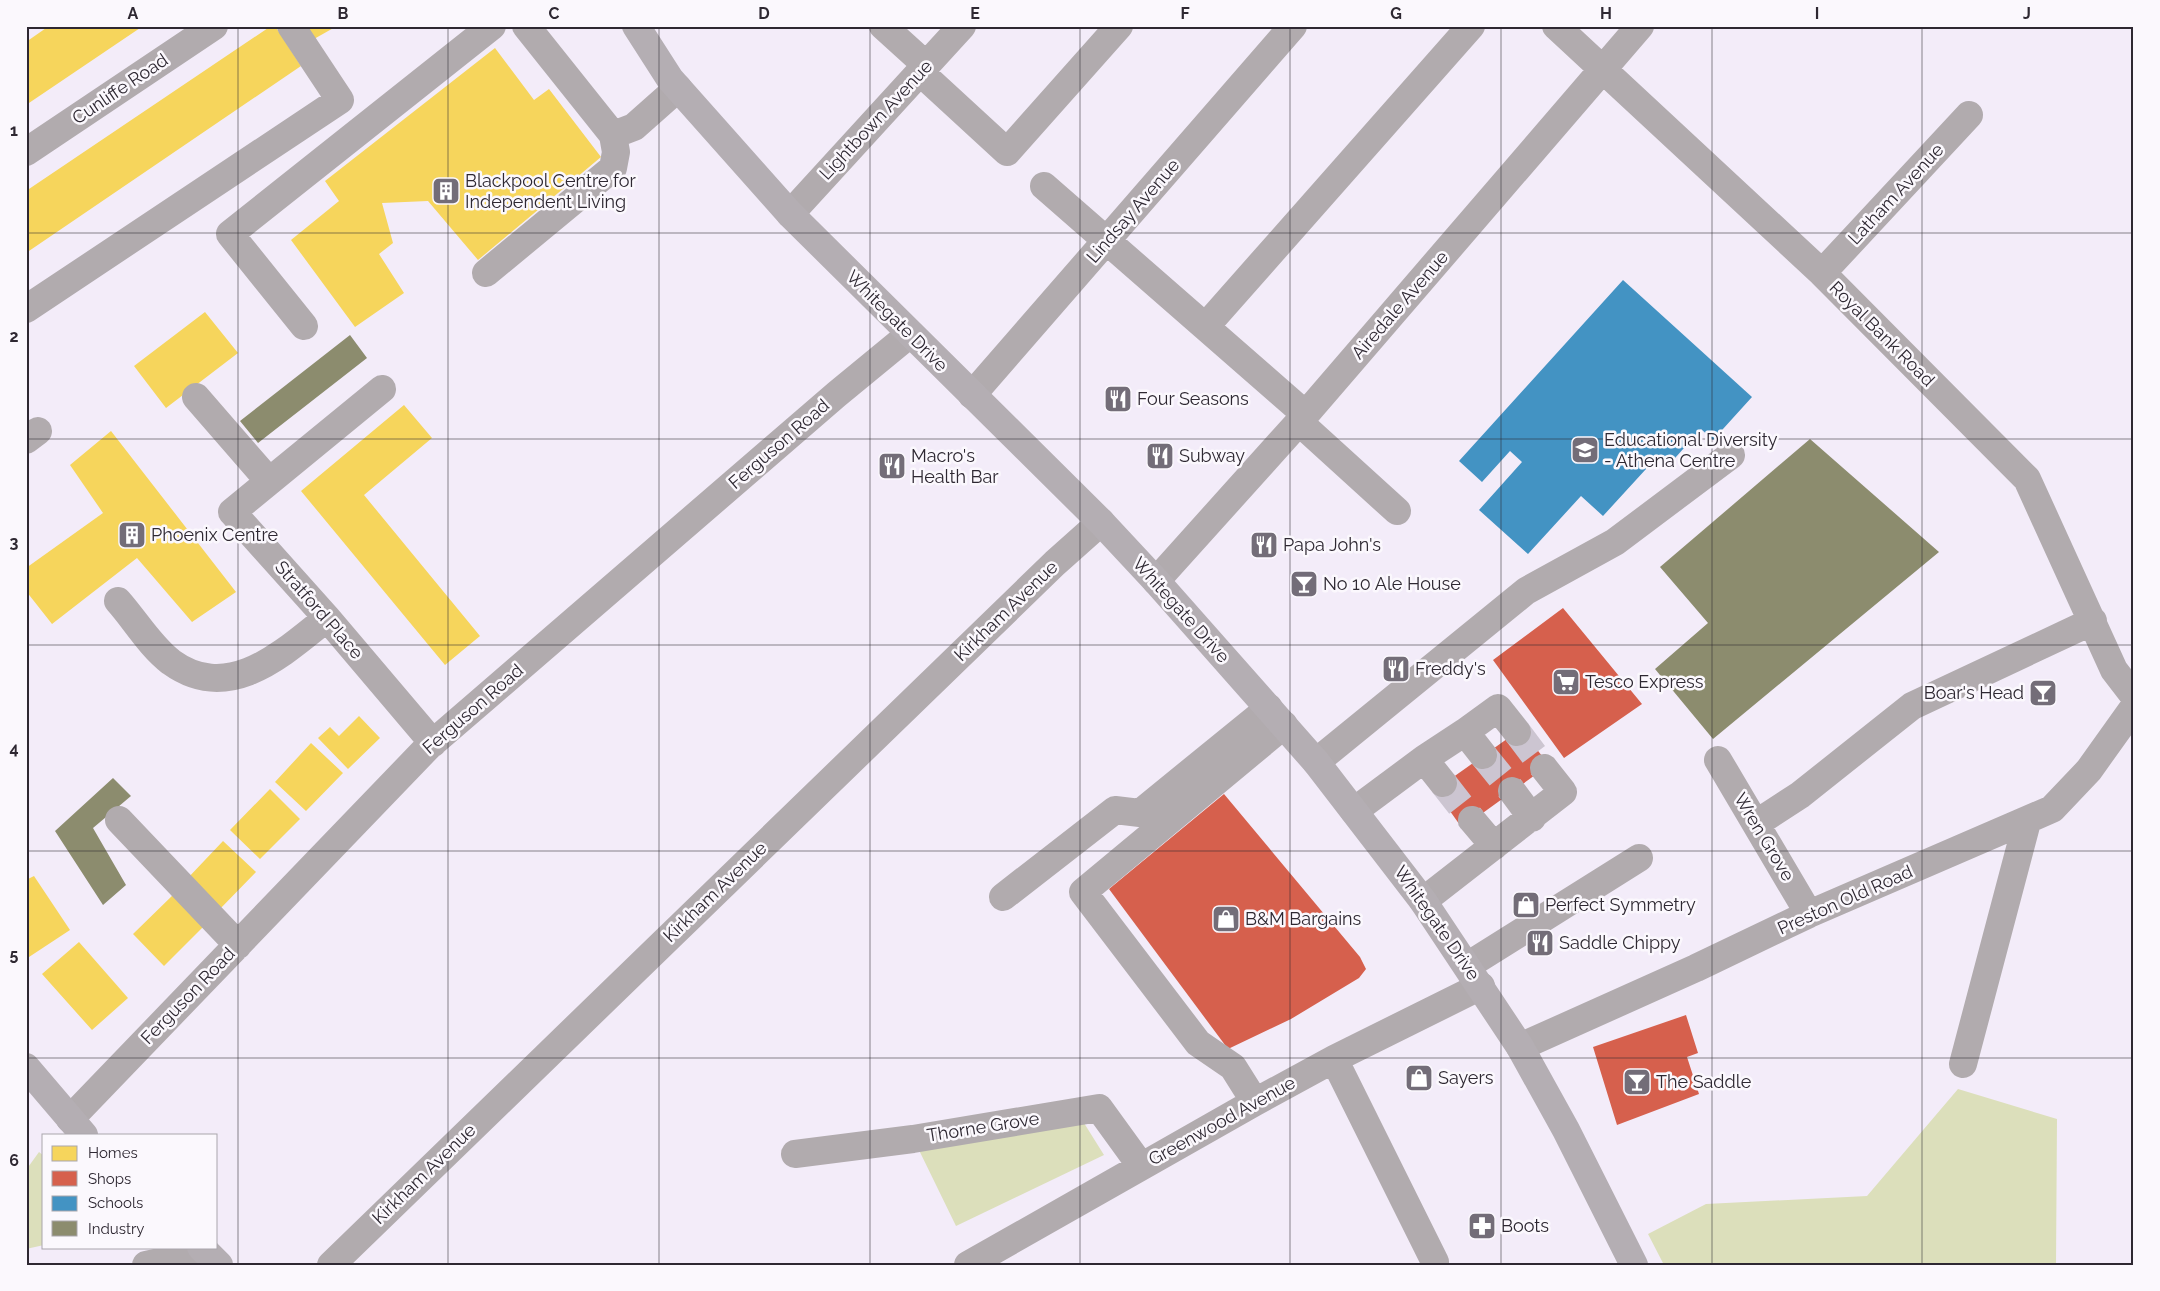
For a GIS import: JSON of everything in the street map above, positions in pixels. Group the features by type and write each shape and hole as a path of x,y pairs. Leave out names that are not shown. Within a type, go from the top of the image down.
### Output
{"main road":[{"name":"Whitegate Drive","path":"636,26 678,88 790,214 1101,522 1156,581 1316,762 1423,901 1520,1047 1566,1130 1634,1265"},
{"path":"26,1067 77,1127"}],"street":[{"name":"Cunliffe Road","path":"26,152 214,26"},
{"path":"26,310 340,100 291,26"},
{"path":"304,326 230,234 492,26"},
{"path":"486,273 613,168 616,152 613,135 526,26"},
{"path":"883,26 923,69 1007,152 1119,26"},
{"name":"Lightbown Avenue","path":"790,214 962,26"},
{"name":"Lindsay Avenue","path":"972,395 1293,26"},
{"path":"1206,326 1471,26"},
{"name":"Royal Bank Road","path":"1556,26 1822,273 2027,479 2114,670 2134,696"},
{"name":"Airedale Avenue","path":"1156,581 1302,418 1640,26"},
{"path":"613,135 634,127 678,88"},
{"name":"Latham Avenue","path":"1822,273 1969,115"},
{"path":"1044,186 1206,326 1397,511"},
{"name":"Ferguson Road","path":"77,1127 238,945 433,743 837,394 910,334"},
{"name":"Stratford Place","path":"382,389 232,512 327,618 433,743"},
{"path":"196,398 268,481"},
{"path":"1316,762 1526,590 1615,542 1731,455"},
{"name":"Kirkham Avenue","path":"331,1265 1055,563 1101,522"},
{"path":"118,601 171,661 188,672 216,679 236,676 264,664 287,650 327,618"},
{"path":"1757,823 1800,794 1912,706 2093,621"},
{"name":"Preston Old Road","path":"1520,1047 1696,968 1809,914 2052,810 2089,770 2134,707"},
{"path":"1354,811 1498,708 1517,732"},
{"path":"1003,897 1115,810 1140,813 1276,716"},
{"path":"1254,1102 1233,1068 1198,1043 1084,892 1276,716"},
{"path":"1465,732 1483,755"},
{"path":"1424,760 1443,783"},
{"name":"Wren Grove","path":"1718,760 1757,823 1809,914"},
{"path":"1423,901 1563,792 1544,768"},
{"path":"1512,791 1532,818"},
{"path":"118,820 238,945"},
{"path":"1472,820 1494,846"},
{"path":"1963,1064 2027,822"},
{"name":"Greenwood Avenue","path":"968,1265 1254,1102 1334,1059 1474,976 1639,858"},
{"path":"1334,1059 1435,1262"},
{"name":"Thorne Grove","path":"795,1154 913,1139 1099,1108 1141,1166"},
{"path":"146,1265 209,1255"}],"green space":[{"path":"1958,1089 2057,1119 2056,1265 1664,1265 1648,1234 1706,1204 1867,1196"},
{"path":"1084,1123 1104,1155 956,1226 917,1146"},
{"path":"39,1152 42,1154 42,1245 26,1249 26,1170"}],"building: Homes":[{"path":"49,26 143,26 26,105 26,42"},
{"path":"271,26 275,26 301,66 26,253 26,191"},
{"path":"306,26 337,26 314,39"},
{"name":"Blackpool Centre for Independent Living","path":"495,48 534,100 549,89 601,157 478,260 428,201 382,203 393,243 379,254 404,293 355,327 291,240 339,201 325,181"},
{"path":"205,312 238,353 166,408 134,366"},
{"path":"404,405 432,438 364,495 480,636 445,665 301,491"},
{"name":"Phoenix Centre","path":"111,431 236,592 192,622 137,558 52,624 26,591 26,568 103,513 70,465"},
{"path":"359,716 380,738 348,769 318,738 330,727 339,736"},
{"path":"311,743 343,773 306,811 275,782"},
{"path":"270,789 300,819 260,859 230,830"},
{"path":"223,841 256,872 218,911 186,880"},
{"path":"34,876 70,930 29,957 26,952 26,880"},
{"path":"175,893 206,924 164,966 133,934"},
{"path":"79,942 128,998 92,1030 42,974"}],"building: Shops":[{"name":"Tesco Express","path":"1563,608 1642,704 1564,758 1493,660"},
{"path":"1521,729 1549,765 1462,828 1435,790"},
{"path":"1224,794 1360,957 1366,969 1359,978 1291,1019 1228,1049 1109,889"},
{"path":"1686,1015 1698,1053 1687,1057 1699,1094 1617,1125 1593,1047"}],"building: Schools":[{"name":"Educational Diversity - Athena Centre","path":"1623,280 1752,397 1713,440 1701,429 1667,467 1657,457 1603,516 1581,496 1528,554 1479,510 1522,462 1510,451 1482,482 1459,461"}],"building: Industry":[{"path":"350,335 367,358 258,443 240,421"},
{"path":"1810,439 1939,552 1713,739 1655,669 1708,623 1660,567"},
{"path":"113,778 131,796 93,828 126,885 103,905 55,831"}],"tunnel":[{"path":"1517,732 1544,768"},
{"path":"1483,755 1512,791"},
{"path":"1443,783 1472,820"}],"place":[{"name":"Blackpool Centre for Independent Living","path":"446,191"},
{"name":"Four Seasons","path":"1118,399"},
{"name":"Educational Diversity - Athena Centre","path":"1585,450"},
{"name":"Subway","path":"1160,456"},
{"name":"Macro's Health Bar","path":"892,466"},
{"name":"Phoenix Centre","path":"132,535"},
{"name":"Papa John's","path":"1264,545"},
{"name":"No 10 Ale House","path":"1304,584"},
{"name":"Freddy's","path":"1396,669"},
{"name":"Tesco Express","path":"1566,682"},
{"name":"Boar's Head","path":"2043,693"},
{"name":"Perfect Symmetry","path":"1526,905"},
{"name":"B&M Bargains","path":"1226,919"},
{"name":"Saddle Chippy","path":"1540,943"},
{"name":"Sayers","path":"1419,1078"},
{"name":"The Saddle","path":"1637,1082"},
{"name":"Boots","path":"1482,1226"}]}
